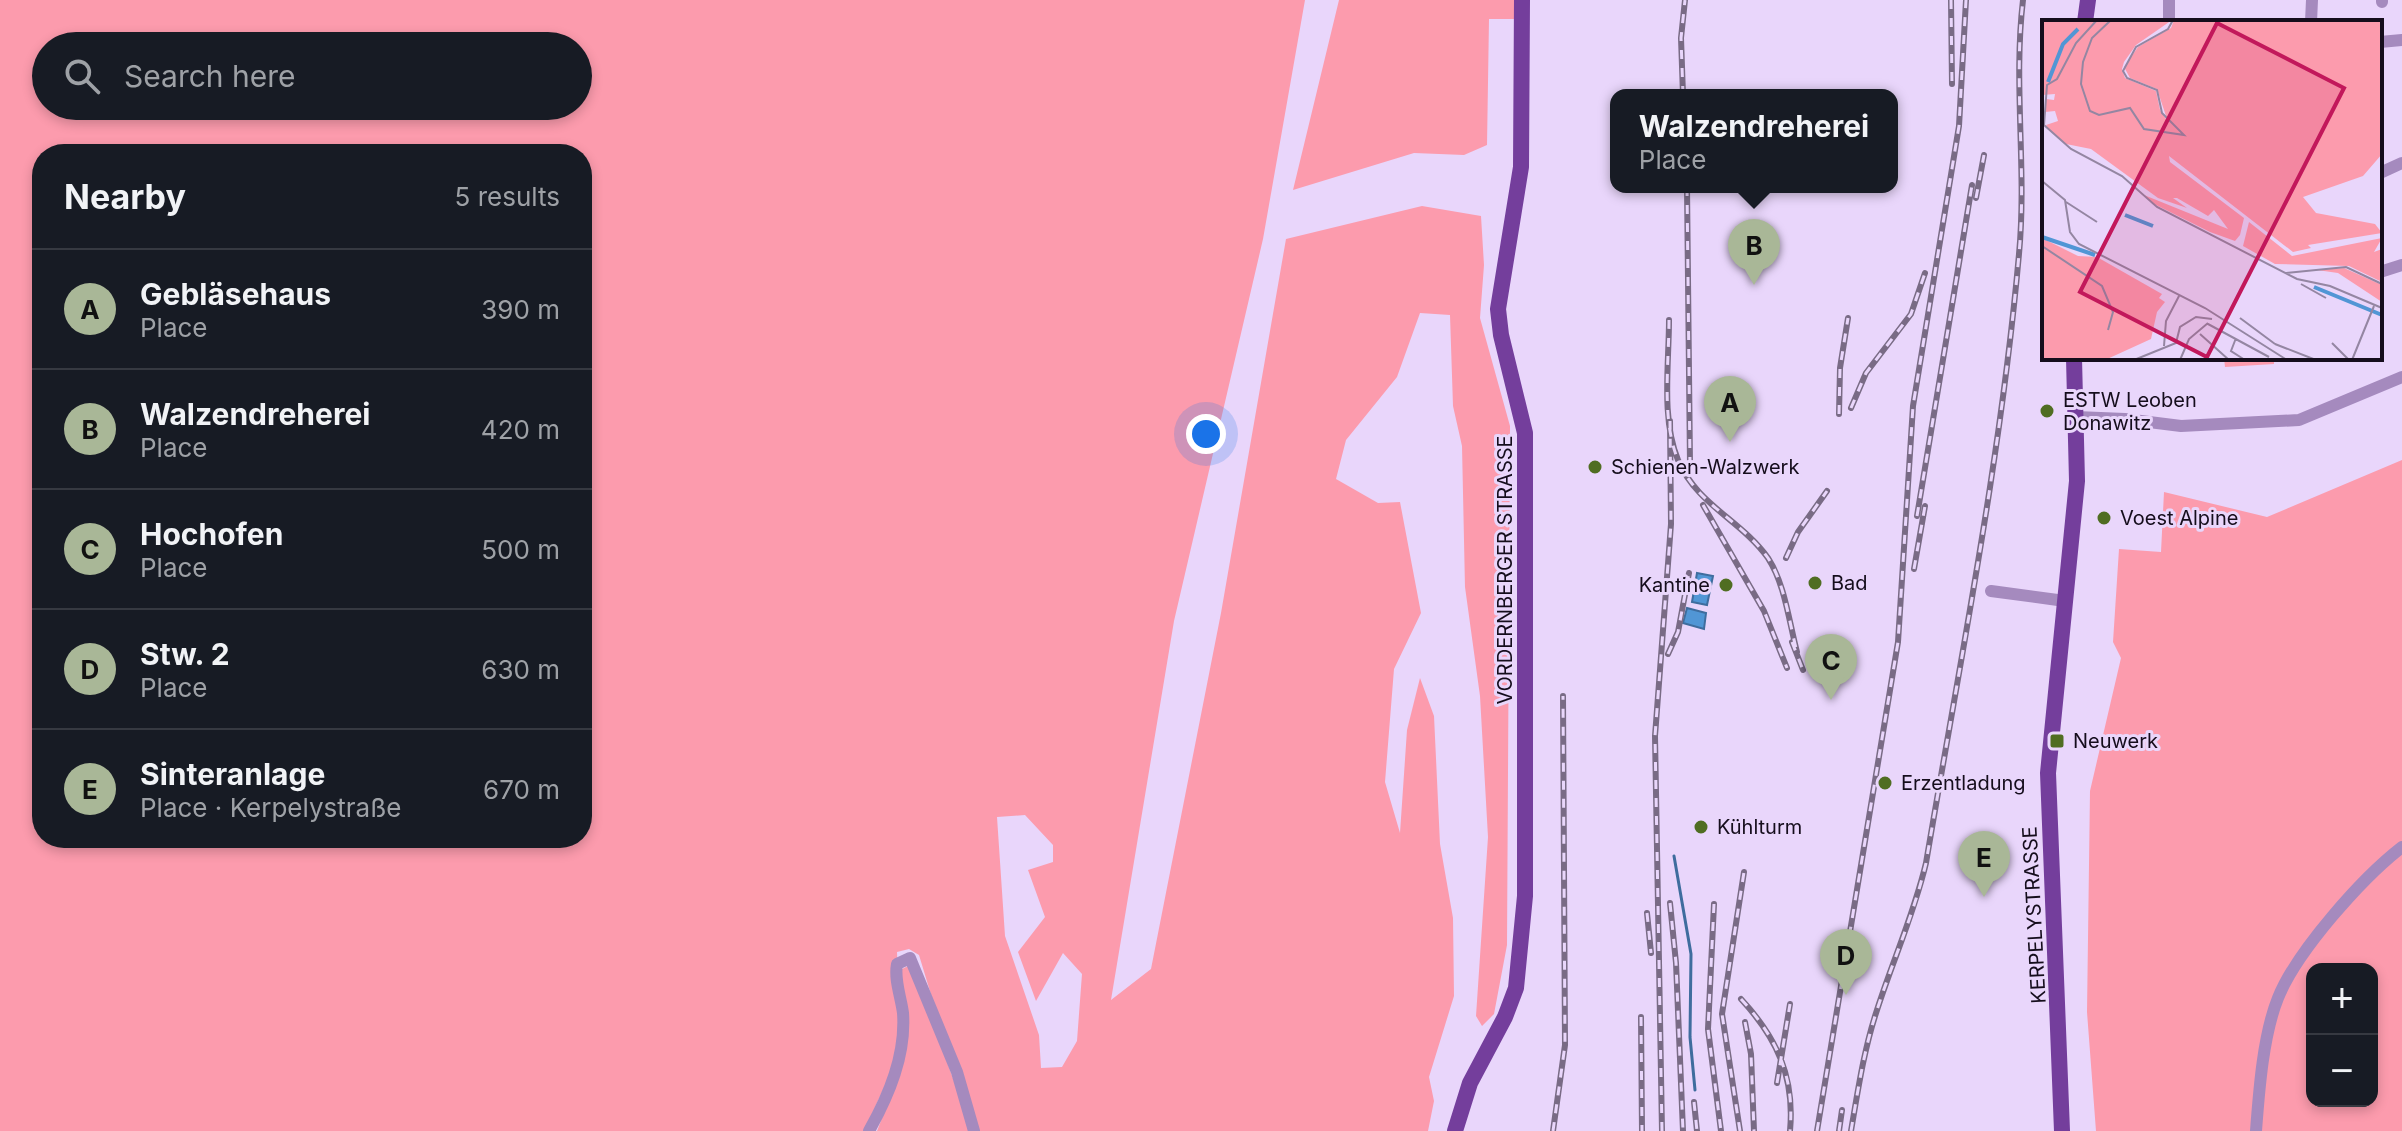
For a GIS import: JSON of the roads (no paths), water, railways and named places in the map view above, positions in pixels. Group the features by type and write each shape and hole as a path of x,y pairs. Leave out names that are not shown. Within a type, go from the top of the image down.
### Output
{"main road":[{"name":"VORDERNBERGER STRASSE","path":"1455,1131 1470,1083 1505,1017 1516,988 1525,896 1525,433 1501,335 1498,309 1521,167 1522,0"},
{"path":"2085,20 2088,0"},
{"name":"KERPELYSTRASSE","path":"2062,1131 2048,773 2077,481 2074,360"}],"street":[{"path":"2311,20 2312,0"},
{"path":"2382,42 2402,40"},
{"path":"2382,172 2402,163"},
{"path":"2382,271 2402,265"},
{"path":"2076,417 2181,426 2299,420 2402,377"},
{"path":"1991,591 2065,601"},
{"path":"2256,1131 2260,1088 2277,999 2298,959 2383,862 2402,847"},
{"path":"869,1131 899,1060 903,1014 896,972 897,964 910,958 952,1059 974,1131"}],"water":[{"path":"1697,573 1713,576 1707,605 1692,602"},
{"path":"1687,608 1706,613 1704,629 1683,623"}],"waterway":[{"path":"1674,856 1691,954 1690,1037 1695,1090"}],"railway":[{"path":"1683,89 1681,38 1685,0"},
{"path":"1951,0 1952,84"},
{"path":"1817,1131 1898,642 1913,406 1959,126 1966,0"},
{"path":"1851,1131 1872,1025 1926,863 1991,483 2019,254 2022,190 2019,63 2023,0"},
{"path":"1976,198 1984,155"},
{"path":"1917,516 1972,185"},
{"path":"1687,193 1690,464"},
{"path":"1851,408 1866,373 1911,314 1925,273"},
{"path":"1839,414 1840,368 1848,318"},
{"path":"1669,320 1669,427 1678,460 1696,489 1768,558 1783,591 1797,652"},
{"path":"1662,1131 1655,736 1671,524 1670,421"},
{"path":"1786,558 1798,532 1827,491"},
{"path":"1703,505 1764,611 1787,668"},
{"path":"1914,569 1925,506"},
{"path":"1668,654 1678,632 1689,573"},
{"path":"1792,642 1803,670"},
{"path":"1553,1131 1565,1045 1563,696"},
{"path":"1740,1131 1722,1014 1744,872"},
{"path":"1670,903 1676,963 1683,1131"},
{"path":"1714,904 1708,1029 1721,1131"},
{"path":"1647,913 1651,953"},
{"path":"1741,999 1765,1028 1781,1059 1790,1093 1790,1131"},
{"path":"1777,1083 1790,1004"},
{"path":"1641,1017 1642,1131"},
{"path":"1745,1022 1751,1054 1754,1131"},
{"path":"1694,1102 1697,1131"},
{"path":"1839,1131 1842,1110"}],"place":[{"name":"Walzendreherei","path":"1754,285"},
{"name":"ESTW Leoben Donawitz","path":"2047,411"},
{"name":"Gebläsehaus","path":"1730,442"},
{"name":"Schienen-Walzwerk","path":"1595,467"},
{"name":"Voest Alpine","path":"2104,518"},
{"name":"Bad","path":"1815,583"},
{"name":"Kantine","path":"1726,585"},
{"name":"Hochofen","path":"1831,700"},
{"name":"Neuwerk","path":"2057,741"},
{"name":"Erzentladung","path":"1885,783"},
{"name":"Kühlturm","path":"1701,827"},
{"name":"Sinteranlage","path":"1984,897"},
{"name":"Stw. 2","path":"1846,995"}]}
